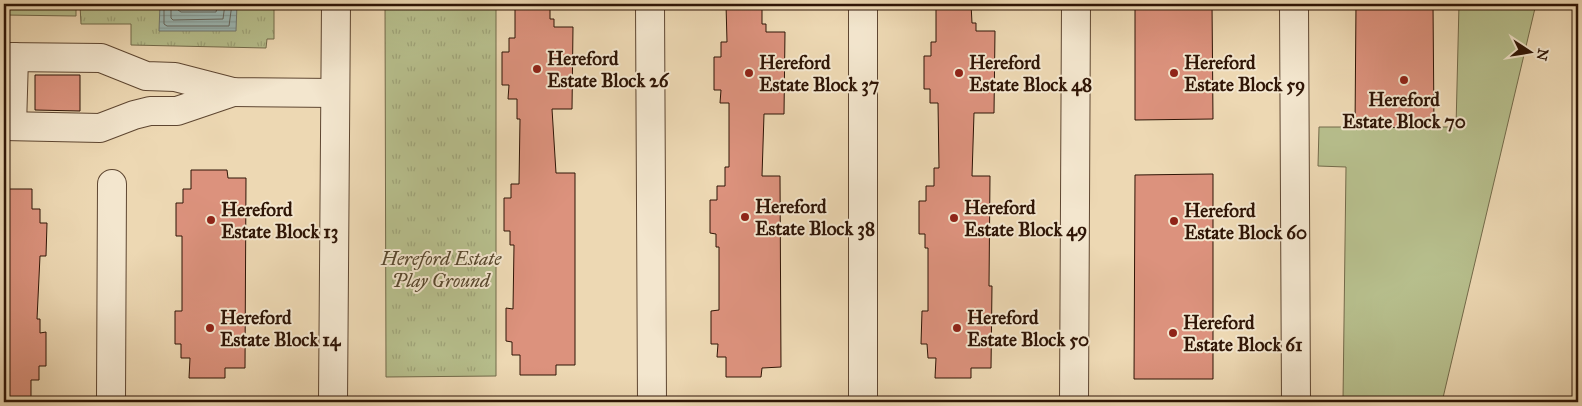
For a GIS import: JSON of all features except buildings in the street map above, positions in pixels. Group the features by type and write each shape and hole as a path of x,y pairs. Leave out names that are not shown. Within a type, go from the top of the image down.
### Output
{"street":[{"path":"333,402 336,4"},
{"path":"650,4 652,402"},
{"path":"863,4 863,402"},
{"path":"1074,402 1076,4"},
{"path":"1294,4 1296,402"},
{"path":"233,92 176,111 150,111 134,115 100,128 8,126 9,57 101,58 146,76 175,77 233,92 335,93"},
{"path":"111,402 112,184"}],"green space":[{"path":"4,4 274,4 274,39 267,39 266,48 131,45 131,24 81,24 80,5 76,6 76,16 4,15"},
{"name":"Hereford Estate Play Ground","path":"385,4 496,4 496,376 386,377"},
{"path":"1459,4 1536,4 1442,402 1315,402 1315,400 1343,400 1346,167 1318,166 1319,127 1456,127"}],"water":[{"path":"160,4 237,4 236,31 159,31"}],"place":[{"name":"Hereford Estate Block 26","path":"537,69"},
{"name":"Hereford Estate Block 37","path":"749,73"},
{"name":"Hereford Estate Block 48","path":"959,73"},
{"name":"Hereford Estate Block 59","path":"1174,73"},
{"name":"Hereford Estate Block 70","path":"1404,80"},
{"name":"Hereford Estate Block 38","path":"745,217"},
{"name":"Hereford Estate Block 49","path":"954,218"},
{"name":"Hereford Estate Block 13","path":"211,220"},
{"name":"Hereford Estate Block 60","path":"1174,221"},
{"name":"Hereford Estate Block 14","path":"210,328"},
{"name":"Hereford Estate Block 50","path":"957,328"},
{"name":"Hereford Estate Block 61","path":"1173,333"}]}
